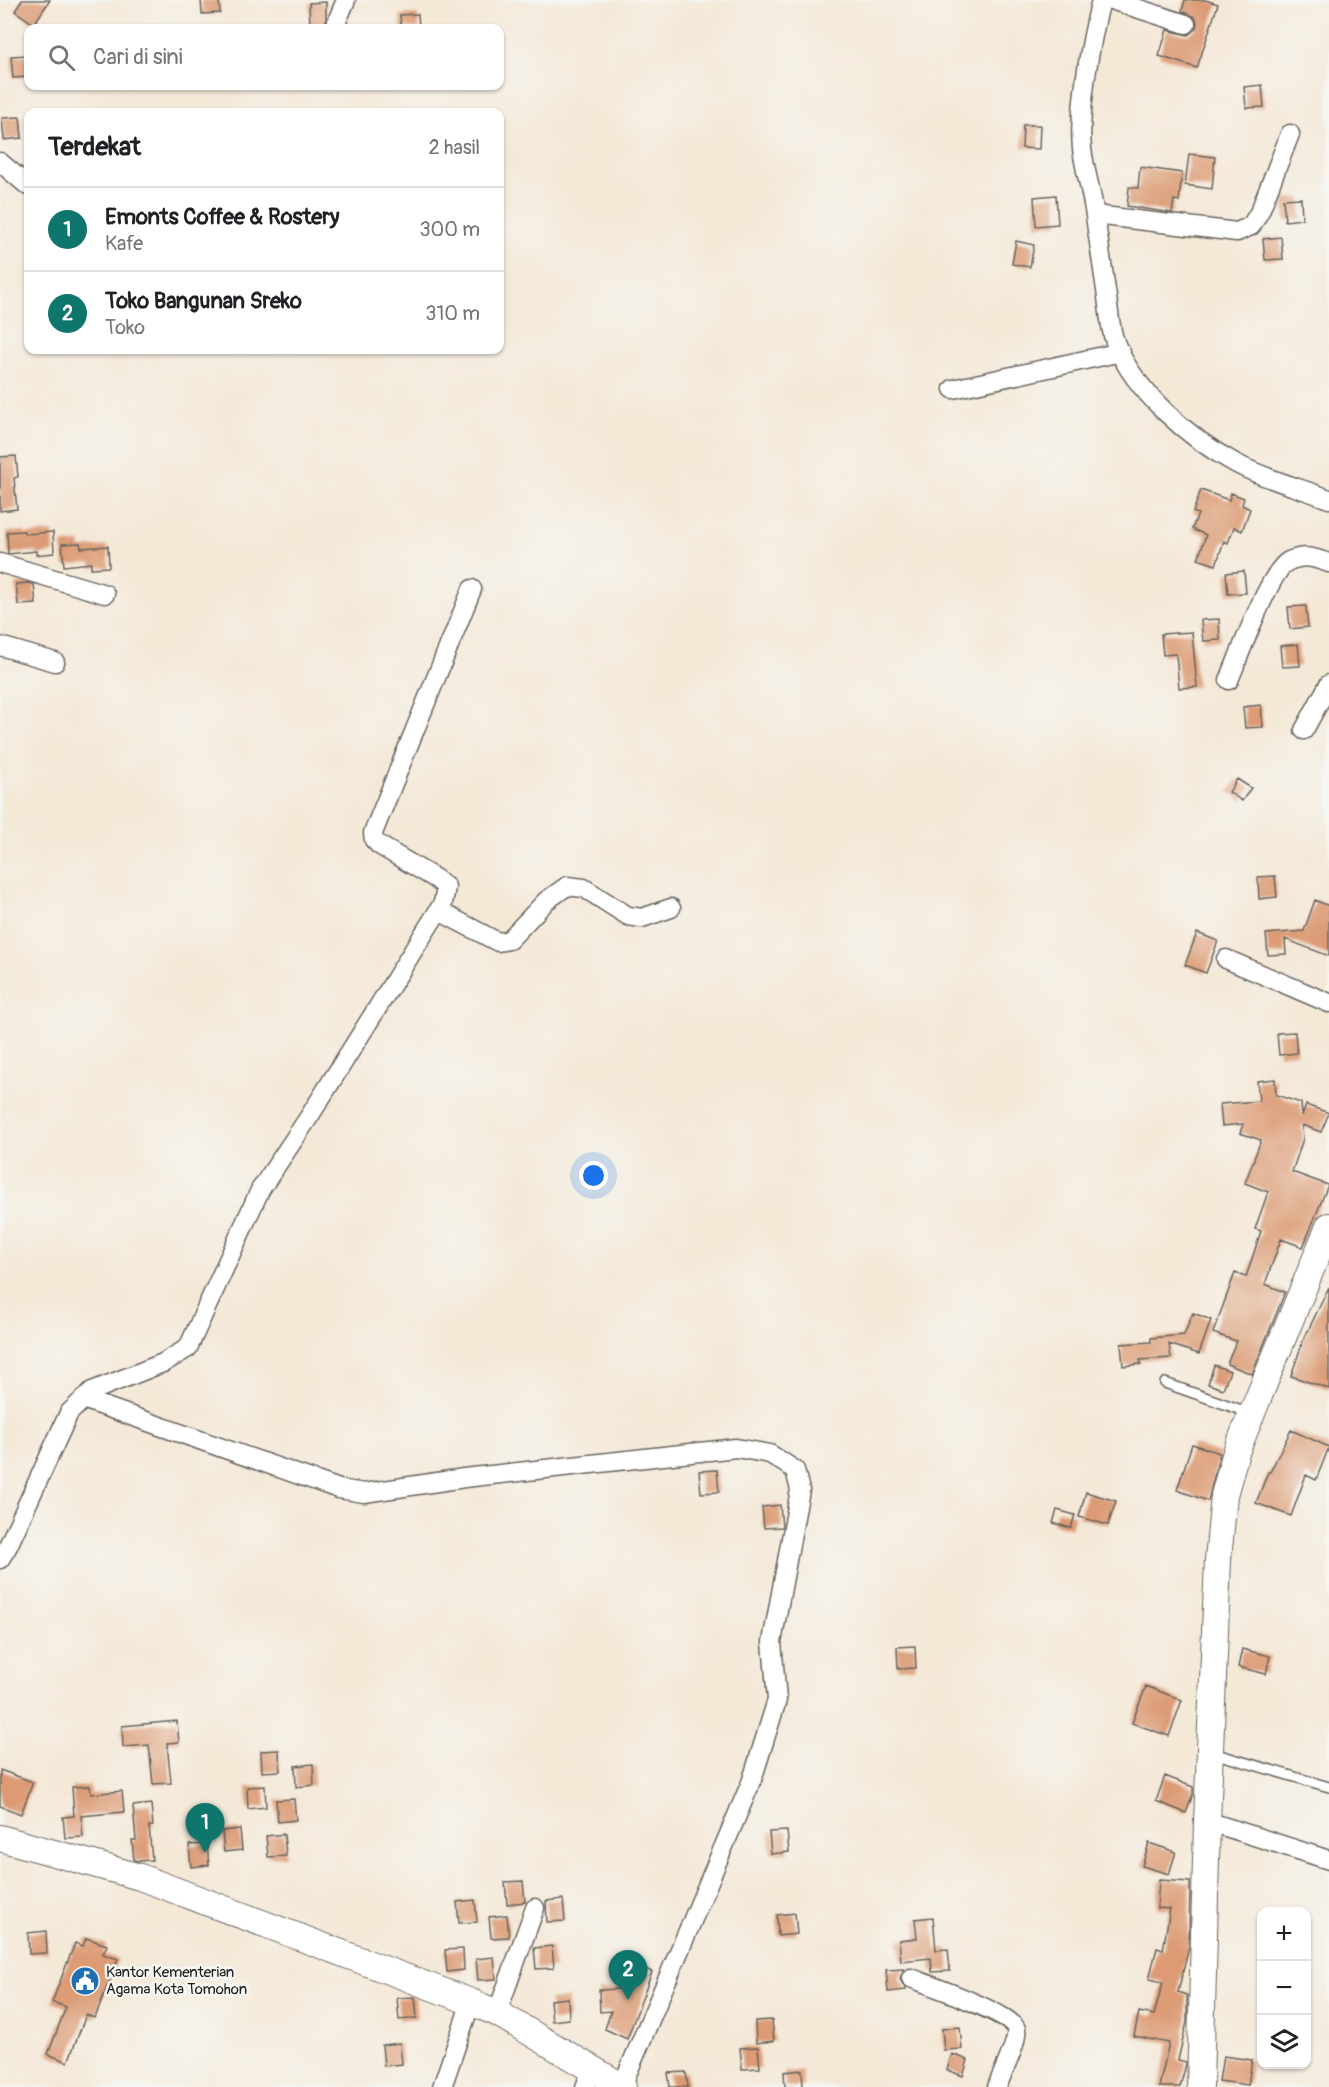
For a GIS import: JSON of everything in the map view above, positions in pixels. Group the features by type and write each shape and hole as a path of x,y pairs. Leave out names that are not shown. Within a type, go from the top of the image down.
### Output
{"main road":[{"path":"1200,2087 1207,1821 1218,1560 1224,1495 1236,1452 1329,1226"},
{"path":"0,1838 141,1877 471,2002 497,2013 589,2078 622,2087"}],"street":[{"path":"337,21 345,0"},
{"path":"1101,0 1084,99 1082,148 1115,342 1150,396 1209,447 1262,476 1329,499"},
{"path":"1111,0 1186,24"},
{"path":"1095,215 1237,232 1251,226 1260,211 1290,134"},
{"path":"0,162 24,183"},
{"path":"953,389 1121,352"},
{"path":"1229,680 1273,577 1287,561 1306,556 1329,563"},
{"path":"0,563 105,594"},
{"path":"0,1559 69,1413 92,1390 163,1363 188,1348 260,1190 309,1117 443,903 446,886 379,845 374,840 373,832 472,589"},
{"path":"0,646 55,662"},
{"path":"1304,730 1329,684"},
{"path":"439,910 498,942 509,940 546,901 567,886 584,888 628,916 642,918 671,909"},
{"path":"1226,959 1329,1004"},
{"path":"83,1399 339,1489 364,1493 464,1478 736,1448 770,1454 795,1470 800,1490 772,1642 777,1700 752,1780 622,2087"},
{"path":"1207,1821 1329,1860"},
{"path":"497,2013 535,1908"},
{"path":"911,1978 992,2011 1013,2024 1016,2036 997,2087"},
{"path":"442,2087 471,2002"}],"lane":[{"path":"1165,1383 1252,1414"},
{"path":"1210,1752 1329,1787"}],"building":[{"path":"22,0 50,0 34,24 15,11"},
{"path":"201,0 219,0 220,13 202,14"},
{"path":"1185,0 1205,0 1218,4 1197,68 1159,56 1167,30 1188,35 1196,28 1195,17 1182,11"},
{"path":"326,2 326,23 310,24 309,3"},
{"path":"418,14 419,24 401,24 400,15"},
{"path":"24,55 24,77 13,78 11,56"},
{"path":"1262,85 1264,107 1246,108 1244,87"},
{"path":"20,117 22,138 4,140 2,118"},
{"path":"1023,125 1040,125 1039,149 1022,148"},
{"path":"1189,154 1215,157 1212,189 1185,185"},
{"path":"1140,167 1182,173 1179,201 1174,200 1172,213 1127,206 1129,187 1138,188"},
{"path":"1056,195 1058,224 1036,226 1034,197"},
{"path":"1301,198 1302,219 1285,221 1283,199"},
{"path":"1281,237 1283,259 1265,260 1263,239"},
{"path":"1016,241 1034,245 1030,267 1012,264"},
{"path":"16,456 18,477 14,478 17,509 0,511 0,457"},
{"path":"1201,490 1229,500 1231,493 1244,498 1242,505 1250,509 1242,531 1234,527 1228,543 1224,541 1216,565 1198,559 1206,535 1192,529 1198,514 1193,512"},
{"path":"24,531 25,534 53,532 54,553 36,555 36,551 8,554 7,532"},
{"path":"80,543 81,548 108,546 109,567 91,568 91,563 64,566 62,544"},
{"path":"1244,571 1246,593 1228,594 1226,573"},
{"path":"16,584 34,585 36,604 18,605"},
{"path":"1306,606 1308,627 1290,629 1288,607"},
{"path":"1219,619 1220,640 1203,641 1201,620"},
{"path":"1192,632 1197,687 1179,688 1176,654 1163,655 1161,634"},
{"path":"1298,644 1300,666 1282,667 1280,646"},
{"path":"1261,705 1263,727 1245,728 1243,707"},
{"path":"1237,779 1251,788 1242,801 1229,792"},
{"path":"1275,876 1277,897 1259,899 1258,877"},
{"path":"1315,900 1329,906 1329,956 1285,939 1286,954 1268,955 1266,934 1304,931"},
{"path":"1197,933 1218,941 1206,973 1185,965"},
{"path":"1295,1032 1297,1053 1279,1055 1277,1033"},
{"path":"1275,1079 1276,1095 1301,1103 1302,1116 1306,1105 1329,1113 1321,1132 1302,1125 1303,1139 1292,1172 1328,1185 1303,1247 1281,1239 1265,1284 1285,1292 1252,1374 1227,1364 1236,1341 1213,1333 1235,1273 1246,1277 1261,1231 1255,1229 1268,1192 1245,1183 1261,1140 1240,1133 1243,1124 1222,1126 1220,1104 1259,1101 1257,1081"},
{"path":"1329,1287 1329,1389 1291,1376 1303,1341"},
{"path":"1193,1313 1211,1320 1199,1354 1169,1344 1171,1358 1140,1360 1141,1364 1123,1366 1121,1344 1151,1342 1151,1338 1184,1335"},
{"path":"1214,1365 1230,1371 1223,1389 1208,1384"},
{"path":"1291,1430 1329,1447 1316,1480 1306,1475 1291,1516 1256,1503 1268,1472"},
{"path":"1192,1444 1220,1453 1208,1501 1177,1490"},
{"path":"717,1470 719,1492 701,1493 699,1471"},
{"path":"1086,1492 1116,1501 1108,1525 1079,1517"},
{"path":"780,1505 782,1527 764,1528 762,1507"},
{"path":"1057,1510 1075,1515 1071,1528 1053,1523"},
{"path":"915,1646 916,1668 898,1669 897,1647"},
{"path":"1242,1649 1270,1656 1266,1674 1238,1667"},
{"path":"1146,1686 1182,1700 1169,1736 1132,1723"},
{"path":"177,1721 179,1742 167,1743 171,1783 153,1784 149,1745 123,1747 122,1726"},
{"path":"279,1750 280,1771 262,1772 261,1751"},
{"path":"313,1764 314,1785 296,1787 295,1766"},
{"path":"0,1770 33,1782 21,1814 0,1806"},
{"path":"1165,1776 1193,1787 1193,1794 1186,1813 1156,1801"},
{"path":"90,1786 91,1794 122,1791 124,1812 81,1816 83,1837 65,1838 63,1817 74,1816 72,1787"},
{"path":"265,1786 266,1807 248,1809 247,1787"},
{"path":"294,1799 296,1820 278,1822 276,1800"},
{"path":"151,1804 153,1826 149,1826 152,1860 134,1860 132,1840 136,1840 133,1806"},
{"path":"240,1829 242,1850 224,1852 222,1831"},
{"path":"787,1831 789,1852 771,1854 769,1832"},
{"path":"284,1834 286,1856 268,1857 266,1836"},
{"path":"1149,1843 1176,1852 1169,1874 1142,1866"},
{"path":"207,1844 209,1865 191,1867 189,1845"},
{"path":"1159,1880 1190,1882 1189,1946 1178,1992 1187,1995 1187,2022 1178,2060 1186,2064 1180,2087 1159,2087 1169,2043 1134,2036 1139,2012 1154,2015 1163,1982 1149,1979 1157,1948 1163,1950 1170,1909 1157,1908"},
{"path":"523,1881 525,1902 507,1904 505,1882"},
{"path":"563,1899 565,1921 547,1922 546,1901"},
{"path":"475,1900 477,1922 459,1923 457,1902"},
{"path":"795,1913 797,1934 778,1936 777,1915"},
{"path":"507,1915 509,1937 491,1938 489,1917"},
{"path":"933,1917 936,1950 948,1949 950,1971 932,1972 931,1958 901,1961 899,1940 917,1938 915,1919"},
{"path":"46,1931 47,1953 29,1954 28,1933"},
{"name":"Kantor Kementerian Agama Kota Tomohon","path":"86,1938 107,1945 103,1954 118,1959 95,2018 86,2015 68,2062 48,2054 66,2007 52,2002 75,1943 83,1946"},
{"path":"552,1946 554,1968 536,1969 534,1948"},
{"path":"463,1949 464,1970 447,1972 445,1950"},
{"path":"494,1957 496,1979 478,1980 476,1959"},
{"path":"628,1960 652,1972 627,2039 605,2029 611,2011 600,2012 599,1990 619,1989"},
{"path":"904,1969 900,1979 906,1990 888,1992 886,1970"},
{"path":"415,1997 417,2018 399,2020 397,1998"},
{"path":"568,1998 569,2019 552,2021 550,2000"},
{"path":"772,2020 774,2041 756,2043 755,2021"},
{"path":"960,2027 962,2049 944,2050 942,2029"},
{"path":"400,2043 402,2064 384,2066 382,2045"},
{"path":"758,2047 760,2068 742,2069 740,2048"},
{"path":"952,2054 968,2060 963,2076 947,2070"},
{"path":"1223,2056 1252,2060 1248,2085 1219,2081"},
{"path":"802,2070 803,2087 785,2087 784,2072"},
{"path":"686,2072 688,2087 670,2087 668,2073"}],"place":[{"name":"Emonts Coffee & Rostery","path":"205,1853"},
{"name":"Kantor Kementerian Agama Kota Tomohon","path":"85,1981"},
{"name":"Toko Bangunan Sreko","path":"628,2000"}]}
